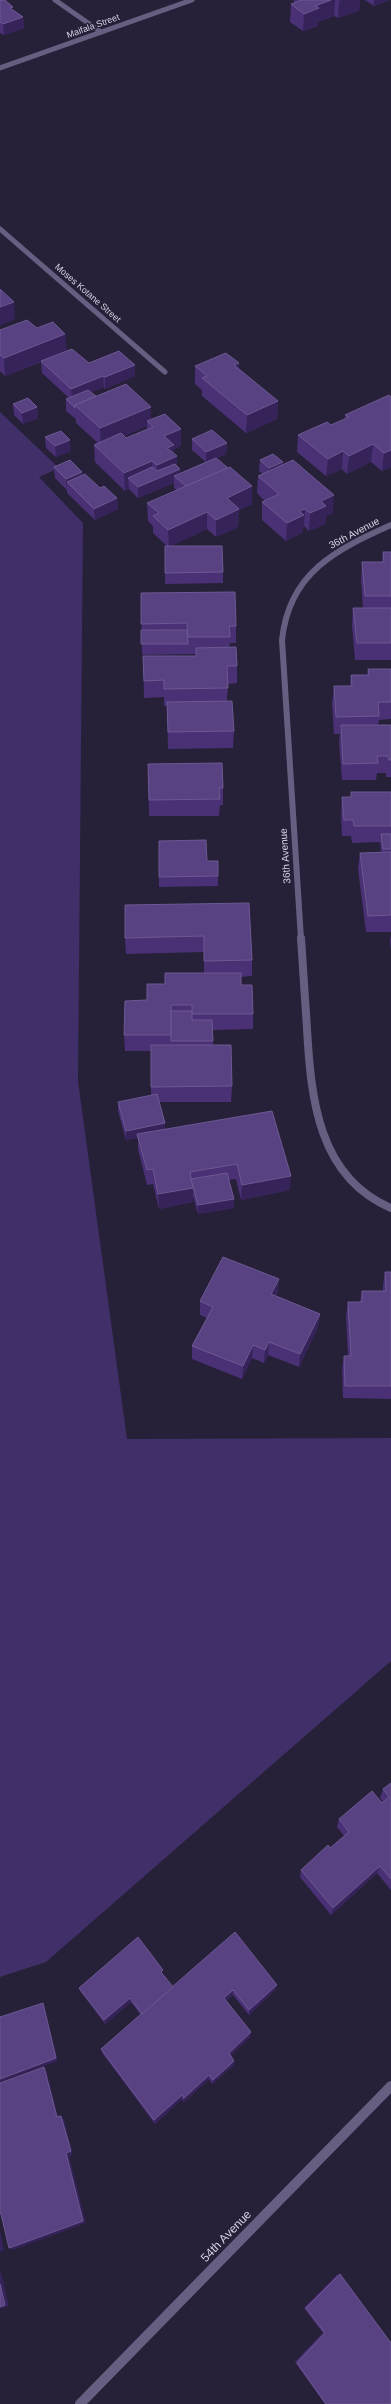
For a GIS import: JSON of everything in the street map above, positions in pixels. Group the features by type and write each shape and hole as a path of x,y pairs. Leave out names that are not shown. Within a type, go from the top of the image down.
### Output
{"street":[{"path":"55,0 101,32"},
{"name":"Maifala Street","path":"0,68 192,0"},
{"name":"Moses Kotane Street","path":"0,229 165,372"},
{"name":"36th Avenue","path":"391,524 365,536 328,558 310,575 296,591 286,614 282,640 310,1078 318,1120 331,1151 345,1172 365,1193 391,1208"},
{"name":"54th Avenue","path":"80,2404 391,2086"}],"shaded area":[{"path":"0,412 59,468 39,477 83,523 78,1081 127,1439 391,1438 391,1661 46,1962 0,1977"}],"building":[{"path":"0,0 5,0 13,7 10,8 23,17 3,24 0,22"},
{"path":"302,0 331,0 315,6 319,8 304,14 291,4"},
{"path":"0,289 14,302 0,307"},
{"path":"27,320 37,328 53,322 65,334 4,358 0,355 0,330"},
{"path":"72,349 89,363 119,351 135,365 71,389 41,361"},
{"path":"226,353 239,363 234,365 278,401 247,415 202,378 207,376 195,366"},
{"path":"126,384 151,407 100,428 75,405"},
{"path":"88,390 96,396 75,405 75,408 66,399"},
{"path":"389,395 391,397 391,450 384,453 373,444 349,456 343,451 328,459 298,435 327,422 331,425 349,417 345,415"},
{"path":"28,398 37,407 22,413 13,404"},
{"path":"165,414 181,429 164,436 174,445 167,448 177,456 157,465 152,461 124,473 94,445 121,433 126,438 153,427 147,421"},
{"path":"212,430 227,443 206,452 192,439"},
{"path":"61,431 70,440 55,446 45,437"},
{"path":"273,454 283,462 269,468 260,460"},
{"path":"216,458 228,468 186,486 174,476"},
{"path":"70,460 82,472 66,479 54,467"},
{"path":"293,460 334,495 321,501 326,506 310,513 305,509 299,511 304,515 287,523 262,502 279,494 258,476"},
{"path":"175,464 180,469 138,487 128,478 152,467 157,471"},
{"path":"230,467 252,486 227,498 239,509 216,520 207,512 168,530 153,516 159,513 147,503"},
{"path":"85,474 100,488 104,486 117,498 94,509 67,482"},
{"path":"165,546 222,546 223,572 165,573"},
{"path":"383,552 391,552 391,596 365,596 362,562 384,562"},
{"path":"235,592 236,626 229,626 230,637 188,637 187,623 141,624 141,593"},
{"path":"353,608 391,608 391,643 357,643"},
{"path":"141,630 187,630 188,644 141,644"},
{"path":"236,647 237,666 227,666 228,688 164,689 164,680 144,681 143,656 196,656 196,648"},
{"path":"368,669 391,669 391,702 378,702 379,716 336,717 334,686 352,686 351,675 369,675"},
{"path":"232,701 234,731 168,732 167,702"},
{"path":"341,725 391,725 391,760 389,760 388,756 377,756 378,763 343,764"},
{"path":"222,763 223,788 219,788 220,799 149,800 148,764"},
{"path":"351,792 391,792 391,826 354,826 353,820 344,820 342,797 351,797"},
{"path":"381,834 391,834 391,849 383,849"},
{"path":"206,840 207,861 218,861 218,876 159,877 159,841"},
{"path":"391,852 391,915 368,916 360,853"},
{"path":"249,903 252,960 204,961 204,936 125,938 125,905"},
{"path":"165,973 241,973 241,985 252,985 253,1014 192,1014 192,1005 171,1005 171,1035 124,1035 125,1001 147,1000 147,984 165,984"},
{"path":"171,1011 192,1011 192,1020 212,1020 213,1041 171,1041"},
{"path":"151,1045 231,1045 232,1086 151,1087"},
{"path":"157,1094 165,1123 126,1131 118,1102"},
{"path":"272,1111 291,1176 242,1185 237,1164 190,1172 193,1188 158,1194 153,1169 147,1170 137,1134"},
{"path":"227,1173 234,1199 198,1205 191,1179"},
{"path":"223,1257 279,1279 271,1294 320,1314 300,1354 269,1342 265,1350 253,1345 243,1366 192,1346 213,1307 200,1301"},
{"path":"385,1272 391,1272 391,1386 345,1386 344,1356 351,1356 348,1302 362,1302 362,1291 386,1291"},
{"path":"391,1783 391,1879 380,1866 333,1908 301,1870 328,1845 330,1848 349,1832 339,1819 372,1791 382,1803 389,1797 383,1789"},
{"path":"235,1932 277,1985 249,2010 233,1990 224,1998 251,2032 229,2053 234,2061 213,2080 209,2075 184,2098 182,2095 154,2120 101,2049"},
{"path":"138,1937 163,1970 161,1972 173,1987 142,2014 130,1998 104,2020 79,1988"},
{"path":"43,2003 56,2058 0,2079 0,2017"},
{"path":"44,2067 57,2117 61,2116 71,2151 66,2153 83,2221 9,2248 0,2214 0,2083"},
{"path":"340,2274 391,2343 391,2404 326,2404 297,2363 325,2333 306,2308"},
{"path":"0,2284 5,2305 0,2307"}]}
